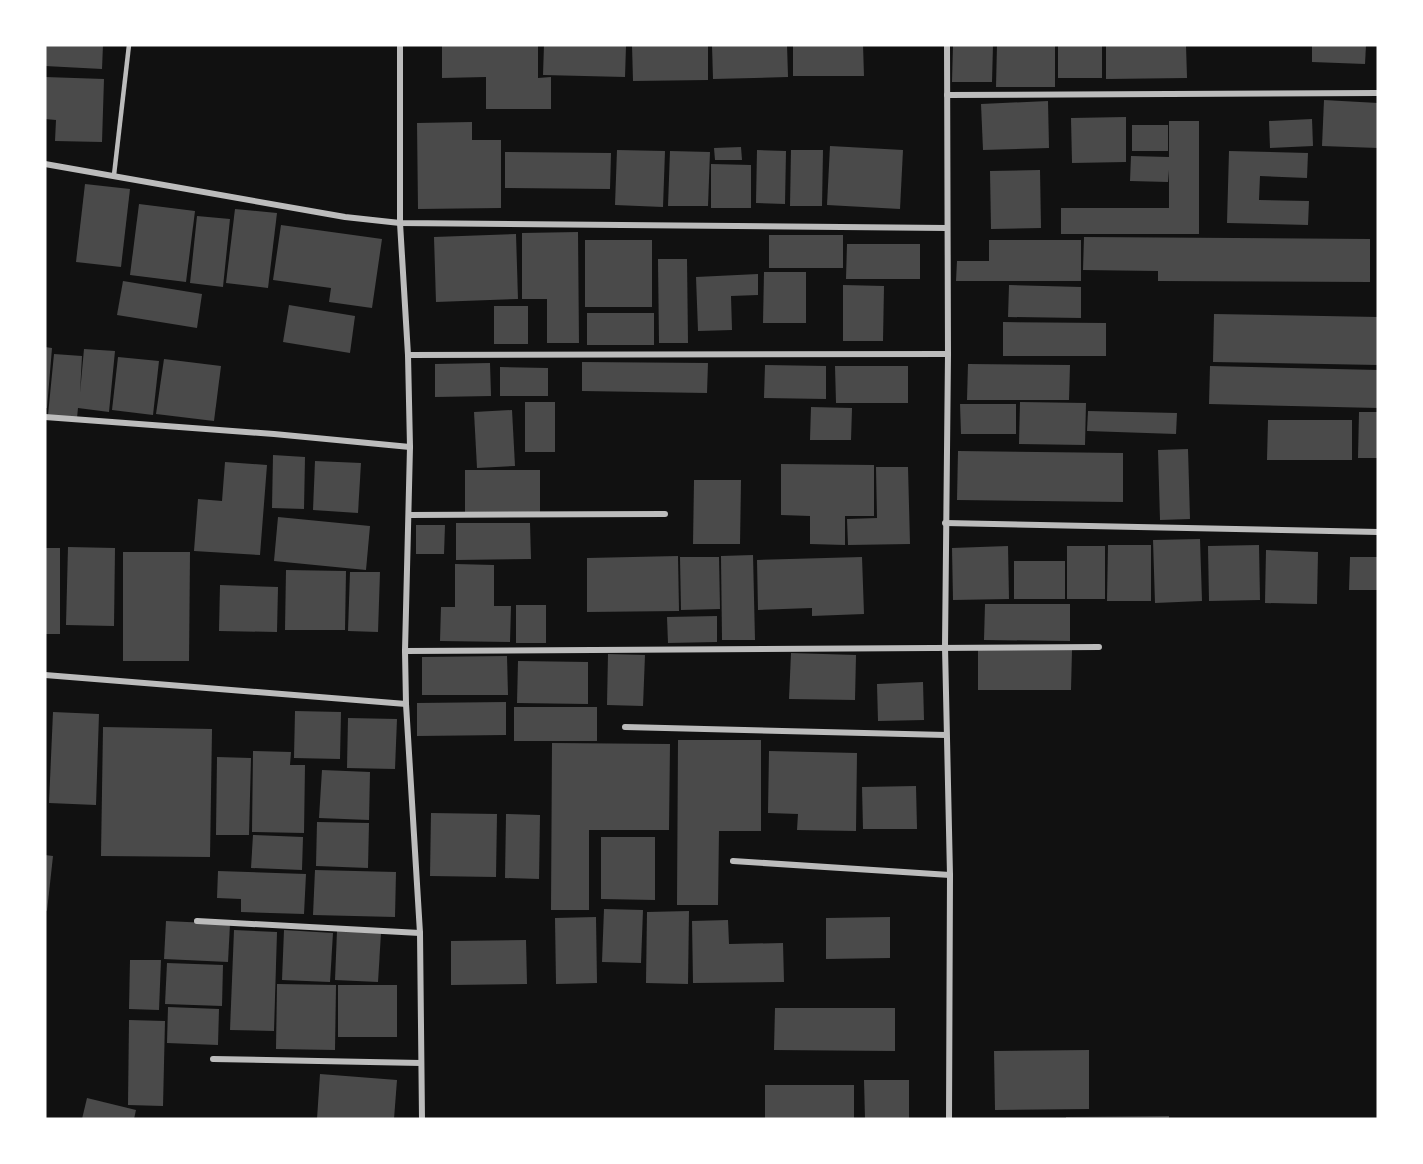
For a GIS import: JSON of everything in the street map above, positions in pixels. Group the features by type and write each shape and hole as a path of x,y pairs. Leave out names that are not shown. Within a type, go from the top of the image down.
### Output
{"street":[{"path":"400,45 400,223 408,355 410,447 405,651 406,704 420,933 422,1119"},
{"path":"947,45 948,354 945,647 951,875 949,1119"},
{"path":"947,95 1378,93"},
{"path":"45,164 345,217 400,223 947,228"},
{"path":"408,355 948,354"},
{"path":"45,417 274,434 410,447"},
{"path":"409,515 665,514"},
{"path":"945,523 1378,532"},
{"path":"405,651 1099,647"},
{"path":"45,675 406,704"},
{"path":"625,727 946,735"},
{"path":"733,861 951,875"},
{"path":"197,921 420,933"},
{"path":"213,1059 422,1063"}],"lane":[{"path":"114,175 129,45"}],"building":[{"path":"45,45 103,45 102,69 45,66"},
{"path":"442,45 538,45 538,78 551,77 551,109 486,109 486,77 442,78"},
{"path":"544,45 626,45 625,77 543,75"},
{"path":"632,45 708,45 708,80 633,81"},
{"path":"712,45 787,45 788,77 713,79"},
{"path":"793,45 863,45 864,76 793,76"},
{"path":"953,45 993,45 992,82 952,82"},
{"path":"997,45 1055,45 1055,87 996,87"},
{"path":"1058,45 1102,45 1102,78 1058,78"},
{"path":"1106,45 1186,45 1187,78 1106,79"},
{"path":"1312,45 1366,45 1365,64 1312,62"},
{"path":"45,77 104,79 102,142 55,141 56,120 45,119"},
{"path":"1324,100 1378,103 1378,148 1322,146"},
{"path":"1048,101 1049,148 983,150 981,104"},
{"path":"1126,117 1126,162 1072,163 1071,118"},
{"path":"1312,119 1313,146 1270,148 1269,121"},
{"path":"1169,121 1199,121 1199,234 1061,234 1061,208 1169,208 1169,170 1168,182 1130,181 1131,156 1169,157"},
{"path":"472,122 472,140 501,140 501,208 418,209 417,123"},
{"path":"1132,125 1168,125 1168,151 1132,151"},
{"path":"830,146 903,150 900,209 827,205"},
{"path":"741,147 742,160 715,160 714,148"},
{"path":"617,150 665,151 663,207 615,205"},
{"path":"757,150 786,151 785,204 756,203"},
{"path":"791,150 823,150 822,206 790,206"},
{"path":"670,151 710,152 708,206 668,206"},
{"path":"1229,151 1308,153 1307,178 1260,176 1259,200 1309,201 1308,225 1227,223"},
{"path":"505,152 611,153 610,189 505,188"},
{"path":"711,164 751,165 751,208 711,208"},
{"path":"1040,170 1041,228 991,229 990,171"},
{"path":"85,184 130,189 121,267 76,262"},
{"path":"139,204 195,211 186,282 130,275"},
{"path":"235,209 277,213 268,288 226,283"},
{"path":"197,216 230,219 223,287 190,283"},
{"path":"281,225 382,239 372,308 329,302 331,288 273,280"},
{"path":"578,232 579,343 547,343 547,299 522,299 522,233"},
{"path":"516,234 518,299 436,302 434,237"},
{"path":"769,235 843,235 843,268 769,268"},
{"path":"1084,237 1370,239 1370,282 1158,281 1158,271 1083,270"},
{"path":"585,240 652,240 652,307 585,307"},
{"path":"989,240 1081,240 1081,281 956,281 957,261 989,261"},
{"path":"847,244 920,244 920,279 846,279"},
{"path":"658,259 687,259 688,343 659,343"},
{"path":"764,272 806,272 806,323 763,323"},
{"path":"758,274 758,295 731,296 732,330 698,331 696,277"},
{"path":"123,281 202,294 197,328 117,315"},
{"path":"843,285 884,286 883,341 843,341"},
{"path":"1009,285 1081,287 1081,318 1008,317"},
{"path":"289,305 355,316 350,353 283,342"},
{"path":"494,306 528,306 528,344 494,344"},
{"path":"587,313 654,313 654,345 587,345"},
{"path":"1214,314 1378,317 1378,365 1213,362"},
{"path":"1003,322 1106,323 1106,356 1003,356"},
{"path":"45,347 52,348 47,408 45,408"},
{"path":"84,349 115,351 109,412 78,408 77,418 48,415 54,354 82,356 80,393"},
{"path":"118,357 159,361 153,415 112,410"},
{"path":"164,359 221,366 214,421 156,414"},
{"path":"582,362 708,363 707,393 582,391"},
{"path":"490,363 491,396 435,397 435,364"},
{"path":"968,364 1070,365 1069,400 967,400"},
{"path":"765,365 826,366 826,399 764,398"},
{"path":"835,366 908,366 908,403 836,403"},
{"path":"1210,366 1378,370 1378,408 1209,404"},
{"path":"500,367 548,368 548,396 500,396"},
{"path":"525,402 555,402 555,452 525,452"},
{"path":"1020,402 1086,403 1085,445 1019,444"},
{"path":"960,404 1016,404 1016,434 961,434"},
{"path":"811,407 852,408 851,440 810,440"},
{"path":"512,410 515,466 477,468 474,412"},
{"path":"1088,411 1177,413 1176,434 1087,431"},
{"path":"1359,412 1378,412 1378,458 1358,458"},
{"path":"1268,420 1352,420 1352,460 1267,460"},
{"path":"1188,449 1190,519 1160,520 1158,450"},
{"path":"958,451 1123,453 1123,502 957,500"},
{"path":"273,455 305,457 304,509 272,508"},
{"path":"315,461 361,463 358,513 313,510"},
{"path":"225,462 267,465 260,555 194,551 198,499 222,501"},
{"path":"781,464 874,465 874,516 845,516 845,545 810,544 810,516 781,515"},
{"path":"876,467 908,467 910,544 848,545 847,519 877,518"},
{"path":"465,470 540,470 540,512 465,513"},
{"path":"694,480 741,480 740,544 693,544"},
{"path":"278,517 370,526 366,570 274,561"},
{"path":"456,523 530,523 531,559 456,560"},
{"path":"416,525 445,525 444,554 416,554"},
{"path":"1200,539 1202,601 1155,603 1153,540"},
{"path":"1108,545 1151,545 1151,601 1107,601"},
{"path":"1259,545 1260,600 1209,601 1208,546"},
{"path":"1008,546 1009,599 953,600 952,548"},
{"path":"1067,546 1105,546 1105,599 1067,599"},
{"path":"68,547 115,548 114,626 66,625"},
{"path":"45,548 60,548 60,634 45,634"},
{"path":"1266,550 1318,552 1317,604 1265,603"},
{"path":"123,552 190,552 189,661 123,661"},
{"path":"753,555 755,640 722,640 721,556"},
{"path":"678,556 679,611 587,612 587,558"},
{"path":"680,557 719,557 720,609 681,610"},
{"path":"862,557 864,614 812,616 812,608 758,610 757,560"},
{"path":"1350,557 1378,557 1378,590 1349,590"},
{"path":"1014,561 1065,561 1065,599 1014,599"},
{"path":"455,564 494,565 494,606 511,606 510,642 440,641 441,607 455,607"},
{"path":"286,570 346,571 345,630 285,630"},
{"path":"350,572 380,572 378,632 348,631"},
{"path":"220,585 278,587 277,632 219,631"},
{"path":"985,604 1070,604 1070,641 984,640"},
{"path":"516,605 546,605 546,643 516,643"},
{"path":"717,616 717,642 668,643 667,617"},
{"path":"978,650 1072,650 1071,690 978,690"},
{"path":"791,653 856,655 855,700 789,699"},
{"path":"608,654 645,655 643,706 607,705"},
{"path":"507,656 508,695 422,695 422,657"},
{"path":"518,661 588,662 588,704 517,703"},
{"path":"923,682 924,720 878,721 877,684"},
{"path":"506,702 506,735 417,736 417,703"},
{"path":"514,707 597,707 597,741 514,741"},
{"path":"295,711 341,712 340,759 294,758"},
{"path":"53,712 99,714 96,805 49,803"},
{"path":"348,718 397,719 395,769 347,768"},
{"path":"103,727 212,729 210,857 101,856"},
{"path":"678,740 761,740 761,831 719,831 718,905 677,905"},
{"path":"552,743 670,744 669,830 589,830 589,910 551,910"},
{"path":"253,751 291,752 290,765 305,765 304,833 252,832"},
{"path":"769,751 857,753 856,831 797,830 798,814 768,813"},
{"path":"217,757 251,758 249,835 216,835"},
{"path":"322,770 370,772 369,820 319,818"},
{"path":"916,786 917,829 863,829 862,787"},
{"path":"431,813 497,814 496,877 430,876"},
{"path":"506,814 540,815 539,879 505,878"},
{"path":"317,822 369,823 368,868 316,866"},
{"path":"253,835 303,837 302,870 251,868"},
{"path":"601,837 655,837 655,900 601,899"},
{"path":"45,855 53,856 47,911 45,910"},
{"path":"315,870 396,872 395,917 313,915"},
{"path":"218,871 306,874 304,914 241,912 241,899 217,898"},
{"path":"604,909 643,910 641,963 602,962"},
{"path":"689,911 688,984 646,983 647,912"},
{"path":"596,917 597,983 556,984 555,918"},
{"path":"890,917 890,958 826,959 826,918"},
{"path":"728,920 729,944 783,943 784,982 693,983 692,921"},
{"path":"166,921 230,924 228,962 164,959"},
{"path":"234,930 277,932 274,1031 230,1030"},
{"path":"284,930 333,933 330,982 282,980"},
{"path":"337,931 381,933 378,982 335,980"},
{"path":"526,940 527,984 451,985 451,941"},
{"path":"130,960 161,960 159,1010 129,1009"},
{"path":"167,963 223,965 222,1006 165,1004"},
{"path":"277,984 336,985 335,1050 276,1049"},
{"path":"338,985 397,985 397,1037 338,1037"},
{"path":"168,1007 219,1009 218,1045 167,1043"},
{"path":"775,1008 895,1008 895,1051 774,1050"},
{"path":"129,1020 165,1021 163,1106 128,1105"},
{"path":"1089,1050 1089,1109 995,1110 994,1051"},
{"path":"320,1074 397,1080 394,1119 317,1119"},
{"path":"864,1080 909,1080 909,1119 865,1119"},
{"path":"765,1085 854,1085 854,1119 765,1119"},
{"path":"87,1098 136,1110 134,1119 82,1119"},
{"path":"1169,1116 1169,1119 1066,1119 1066,1117"}]}
